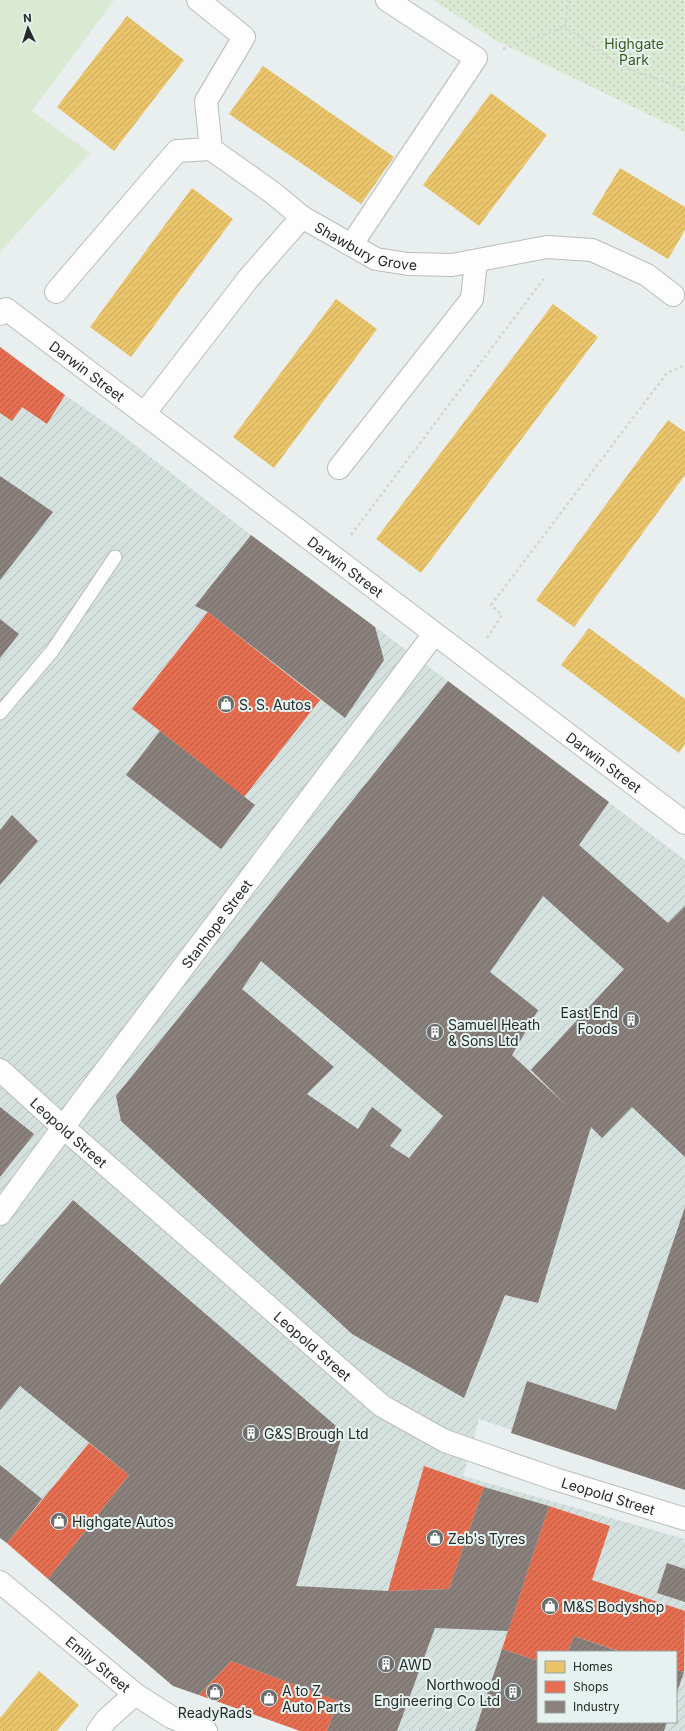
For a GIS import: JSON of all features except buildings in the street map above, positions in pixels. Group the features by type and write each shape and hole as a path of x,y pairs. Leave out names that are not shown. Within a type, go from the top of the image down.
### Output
{"street":[{"path":"198,0 244,37 206,101 211,149"},
{"path":"352,244 476,58 387,0"},
{"path":"56,292 177,151 211,149 273,193 302,217"},
{"name":"Shawbury Grove","path":"144,414 248,279 302,217 376,259 408,264 452,265 547,247 592,250 647,275 672,295"},
{"path":"339,468 472,299 476,261"},
{"name":"Darwin Street","path":"3,311 144,414 685,823"},
{"name":"Stanhope Street","path":"0,1214 81,1103 434,634"},
{"name":"Leopold Street","path":"0,1070 64,1128 382,1406 445,1441 556,1479 685,1519"},
{"name":"Emily Street","path":"1,1584 135,1694 171,1717 206,1731"},
{"path":"98,1731 106,1720 135,1694"}],"lane":[{"path":"0,713 52,650 115,557"}],"path":[{"path":"565,27 568,0"},
{"path":"476,58 565,27"},
{"path":"565,27 619,65 685,89"},
{"path":"334,558 545,278 547,247"},
{"path":"470,660 502,615 491,605 668,372 685,365"}],"shaded area":[{"path":"0,347 117,431 251,535 448,681 685,860 685,1488 479,1419 463,1476 685,1539 685,1731 300,1731 173,1686 0,1538"}],"green space":[{"path":"0,0 114,0 32,111 90,153 0,252"},
{"name":"Highgate Park","path":"433,0 685,0 685,132 497,41"}],"place":[{"name":"S. S. Autos","path":"226,704"},
{"name":"East End Foods","path":"631,1020"},
{"name":"Samuel Heath & Sons Ltd","path":"435,1032"},
{"name":"G&S Brough Ltd","path":"251,1433"},
{"name":"Highgate Autos","path":"59,1521"},
{"name":"Zeb's Tyres","path":"435,1538"},
{"name":"M&S Bodyshop","path":"550,1606"},
{"name":"AWD","path":"386,1664"},
{"name":"ReadyRads","path":"215,1692"},
{"name":"Northwood Engineering Co Ltd","path":"513,1692"},
{"name":"A to Z Auto Parts","path":"269,1698"}]}
